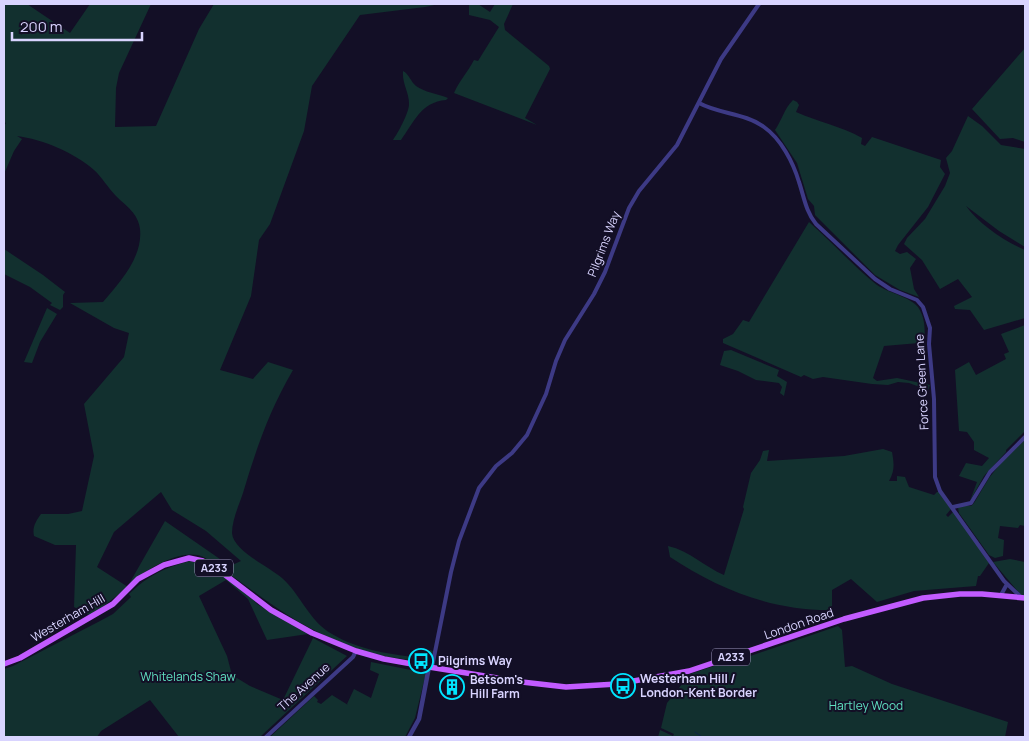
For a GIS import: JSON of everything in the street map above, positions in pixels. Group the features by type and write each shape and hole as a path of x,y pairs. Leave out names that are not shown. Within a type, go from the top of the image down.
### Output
{"main road":[{"name":"Westerham Hill","path":"4,664 20,658 113,604 138,579 164,565 189,558 203,561 224,574 271,610 316,635 356,651 384,659 431,667"},
{"name":"London Road","path":"431,667 522,682 566,686 617,684 689,671 844,619 923,598 960,594 1023,597"}],"street":[{"name":"Pilgrims Way","path":"409,737 419,719 459,541 479,488 496,466 512,453 527,435 546,394 556,360 565,340 594,294 605,272 628,208 639,191 678,145 721,59 759,4"},
{"name":"Force Green Lane","path":"699,103 712,109 747,118 766,128 787,155 799,181 809,213 816,224 874,279 897,292 917,300 923,307 930,328 929,344 934,399 935,477 940,491 1007,584 1023,597"},
{"path":"953,507 971,503 990,472 1025,437"},
{"path":"1001,595 1007,584"},
{"name":"The Avenue","path":"266,737 353,658 356,651"}],"green space":[{"path":"5,4 27,4 70,33 90,4 151,4 119,73 116,88 115,127 156,126 199,29 214,4 439,4 360,15 312,86 304,131 270,224 259,240 251,296 220,370 253,379 268,362 293,370 270,414 258,445 234,518 232,533 234,540 245,552 282,578 324,629 342,640 364,648 388,653 423,658 430,650 433,651 429,663 374,654 322,634 286,614 200,556 188,555 170,559 143,573 129,584 165,521 230,566 241,561 206,531 172,510 161,492 114,532 97,567 128,587 91,616 74,607 76,545 55,545 34,536 34,527 41,514 68,514 82,511 94,456 84,404 124,357 129,333 114,328 70,303 103,302 123,277 134,259 140,239 140,229 134,214 113,193 97,173 77,158 58,148 37,140 17,136 22,139 14,151 4,174 4,126 6,123 4,122"},
{"path":"469,4 478,4 490,12 495,4 513,4 504,24 505,30 549,66 550,69 525,118 537,125 454,93 474,60 478,61 499,27 490,20 469,15"},
{"path":"1025,48 1025,142 1013,138 1000,139 972,109"},
{"path":"403,71 419,88 448,98 424,109 401,140 393,140 409,107"},
{"path":"793,100 799,105 796,112 854,134 862,138 861,144 865,146 872,137 941,160 940,167 945,174 928,207 895,251 900,254 907,252 916,259 910,268 914,289 919,297 900,290 875,275 815,215 814,206 808,199 797,163 775,130 787,107"},
{"path":"968,116 982,126 1001,145 1025,149 1025,247 999,231 966,206 971,213 993,231 1025,250 1025,318 984,330 970,310 955,309 954,306 972,297 958,279 940,289 922,260 904,244 907,238 925,219 945,186 950,173 946,158 952,151"},
{"path":"809,222 877,285 910,300 918,307 924,322 925,349 919,343 884,346 873,378 877,381 897,378 930,385 928,390 909,383 898,382 888,385 823,377 813,379 804,375 801,377 723,343 723,339 733,334 743,320 749,322"},
{"path":"4,249 65,292 63,295 63,307 60,310 50,305 52,303 30,287 4,274"},
{"path":"47,308 57,314 40,342 32,363 24,362"},
{"path":"1025,325 1025,431 984,476 970,501 977,482 959,476 966,463 982,466 989,458 974,450 974,442 967,432 959,431 955,370 969,362 976,375 1006,359 1004,354 1009,352 1001,334"},
{"path":"731,350 779,370 777,376 787,382 784,396 780,393 782,387 779,383 756,380 720,365 724,351"},
{"path":"1025,440 1025,526 1020,525 1018,528 1000,526 998,538 1004,540 1003,556 995,558 989,555 959,513 958,508 960,506 971,506 974,503 989,478 1004,459"},
{"path":"883,449 892,452 894,467 889,481 897,481 897,476 905,477 909,487 934,495 939,492 951,509 946,515 948,517 953,512 957,515 989,563 980,576 978,576 976,586 914,591 877,602 851,579 832,590 832,610 810,609 789,607 747,596 707,579 670,557 668,546 690,555 724,575 744,509 751,473 760,460 763,451 769,450 767,461 844,456"},
{"path":"1010,559 1025,562 1025,595 1021,595 993,562"},
{"name":"Whitelands Shaw","path":"190,561 218,571 235,583 257,604 308,634 267,640 248,599 226,580 199,596 227,656 232,675 250,686 283,700 313,638 347,656 260,737 179,737 150,700 101,731 97,737 4,737 4,669 113,614 131,597 129,594 150,577 165,569"},
{"name":"Hartley Wood","path":"838,626 842,630 845,667 852,666 892,684 1008,722 1005,737 658,737 660,730 673,736 674,734 661,728 667,703 690,674 726,662 730,663"},
{"path":"371,662 426,673 415,718 405,737 270,737 314,696 318,700 317,702 321,704 332,695 348,705 354,689 371,698 379,674 370,670"}],"waterway":[{"path":"695,732 702,737"}],"place":[{"name":"Pilgrims Way","path":"421,661"},
{"name":"Westerham Hill / London-Kent Border","path":"623,686"},
{"name":"Betsom's Hill Farm","path":"452,687"}]}
